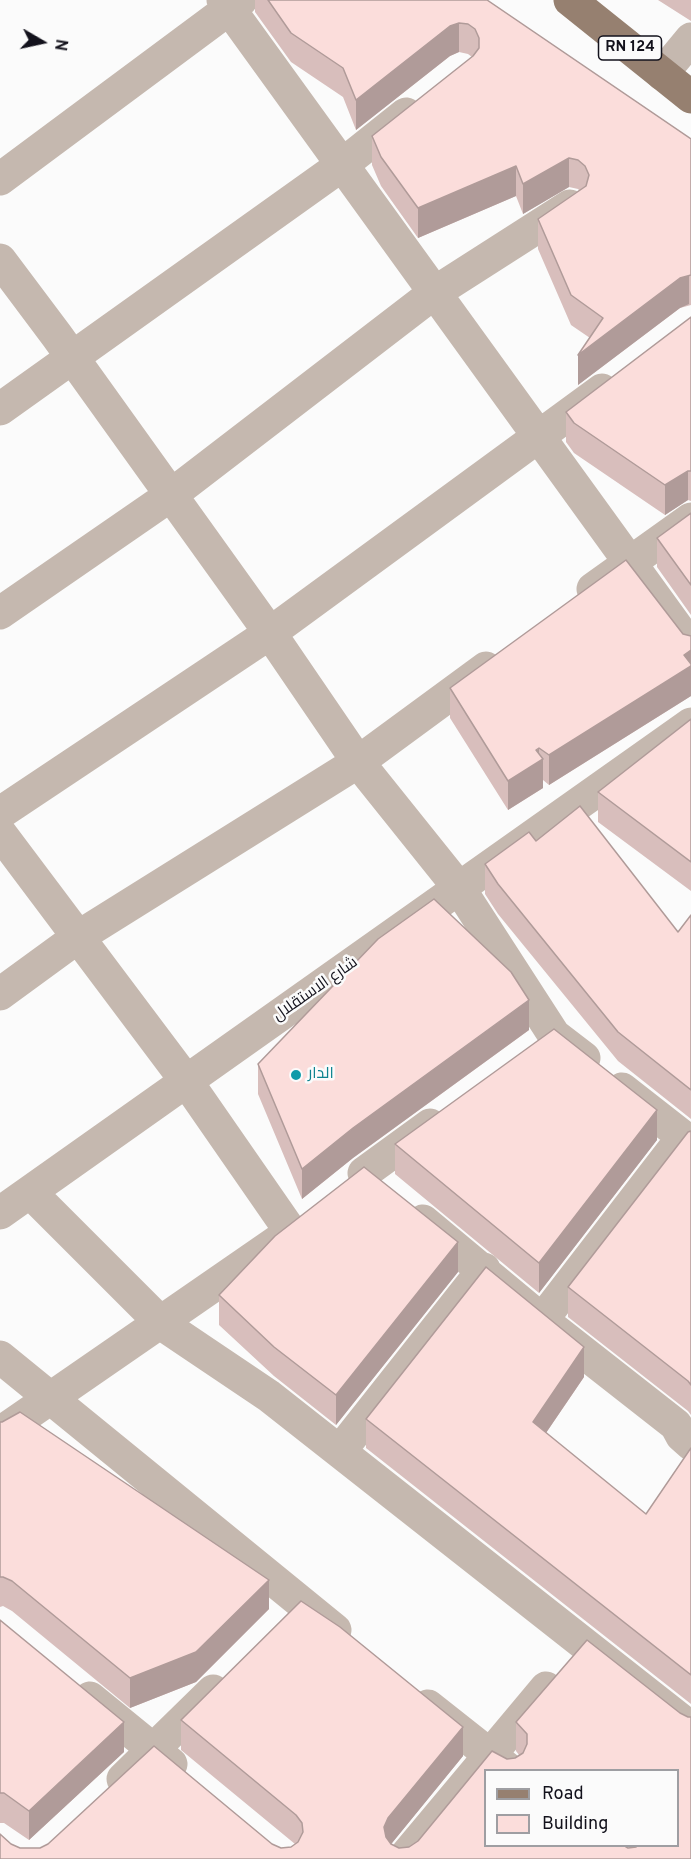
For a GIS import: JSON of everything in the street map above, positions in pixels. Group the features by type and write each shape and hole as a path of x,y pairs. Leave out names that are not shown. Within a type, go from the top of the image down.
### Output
{"main road":[{"name":"RN 124","path":"570,0 691,97"}],"street":[{"path":"0,179 231,3 342,165 538,439 691,647"},
{"path":"662,74 691,39"},
{"path":"0,409 342,165 434,92"},
{"path":"0,613 171,495 434,293 570,206"},
{"path":"0,260 270,633 358,762 459,888 554,1035 687,1140 542,1320"},
{"path":"0,813 270,633 538,439 624,373"},
{"path":"572,604 691,519"},
{"path":"0,994 78,936 358,762 507,652"},
{"name":"شارع الاستقلال","path":"0,1213 691,724"},
{"path":"0,833 187,1082 291,1232"},
{"path":"525,1056 554,1035"},
{"path":"0,1433 162,1324 291,1232 364,1173 459,1104"},
{"path":"364,1173 484,1269 542,1320 686,1425"},
{"path":"30,1192 162,1324 268,1396 691,1728"},
{"path":"340,1451 484,1269"},
{"path":"0,1357 355,1647"},
{"path":"277,1628 302,1603"},
{"path":"408,1690 498,1763 584,1644"},
{"path":"104,1797 236,1668"},
{"path":"64,1677 198,1786"},
{"path":"403,1859 484,1777"}],"building":[{"path":"268,0 487,0 691,139 691,275 680,278 578,355 603,318 571,295 538,219 586,186 589,175 585,166 578,160 569,158 523,184 516,166 418,208 381,157 372,136 473,56 479,48 479,38 475,29 468,24 459,23 450,26 356,100 343,68 291,33"},
{"path":"691,317 691,471 665,485 574,423 566,412"},
{"path":"691,513 691,585 657,538"},
{"path":"626,560 683,634 691,636 691,650 684,655 691,666 549,755 539,748 536,750 543,759 508,781 450,688"},
{"path":"691,719 691,862 598,792"},
{"path":"580,806 678,932 691,915 691,1090 618,1032 498,884 485,864 529,832 536,841"},
{"path":"434,899 511,972 529,1000 353,1128 302,1169 258,1064 378,939"},
{"path":"554,1029 657,1110 539,1263 395,1144"},
{"path":"691,1131 691,1385 568,1287"},
{"path":"364,1167 458,1242 336,1395 274,1347 219,1295 275,1236"},
{"path":"486,1267 584,1347 533,1422 646,1514 691,1448 691,1675 366,1419"},
{"path":"20,1412 269,1580 196,1652 130,1678 12,1581 0,1577 0,1422"},
{"path":"301,1601 340,1627 463,1727 388,1818 384,1827 386,1837 391,1844 399,1848 409,1847 418,1841 492,1751 507,1759 515,1758 523,1753 527,1744 527,1734 516,1722 587,1640 680,1713 691,1717 691,1859 0,1859 0,1834 11,1844 20,1848 40,1848 48,1844 154,1746 272,1844 281,1848 291,1847 298,1842 303,1832 302,1823 296,1815 181,1720"},
{"path":"0,1620 124,1722 29,1811 4,1793 0,1793"}],"place":[{"name":"الدار","path":"296,1075"}]}
